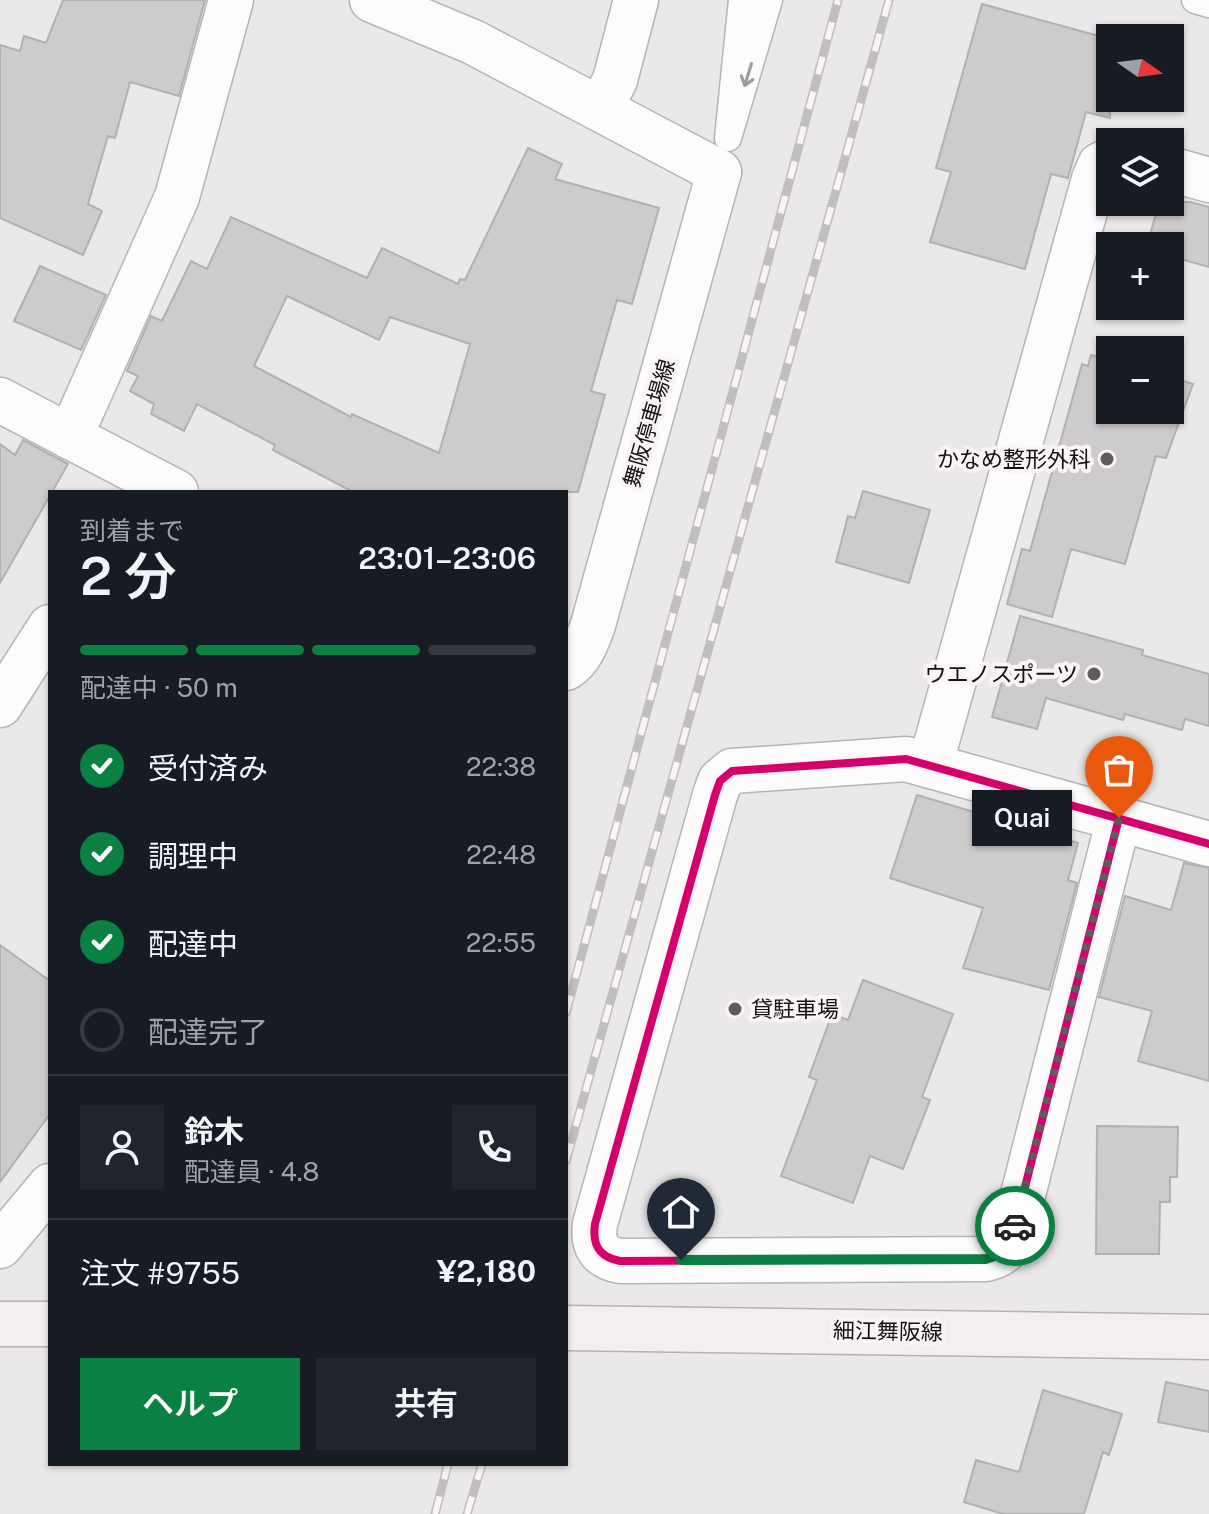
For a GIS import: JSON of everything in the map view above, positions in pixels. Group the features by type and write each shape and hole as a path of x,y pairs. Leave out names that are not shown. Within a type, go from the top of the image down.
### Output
{"main road":[{"path":"0,1324 48,1324"},
{"name":"細江舞阪線","path":"568,1328 1209,1337"}],"street":[{"path":"70,437 177,197 231,0"},
{"path":"372,0 473,42 600,109 724,155"},
{"path":"600,109 615,80 636,0"},
{"name":"舞阪停車場線","path":"568,667 585,645 593,625 724,155"},
{"path":"1184,173 1209,180"},
{"path":"930,766 1096,174"},
{"path":"0,400 152,486"},
{"path":"0,705 48,630"},
{"path":"1119,818 1013,1234 1009,1246 999,1256 925,1259 608,1258 597,1250 593,1237 595,1224 720,781 732,771 747,767 906,759 1119,818 1209,844"},
{"path":"0,1246 48,1188"}],"lane":[{"path":"724,155 742,0"},
{"path":"724,155 769,0"},
{"path":"1195,0 1209,4"}],"building":[{"path":"63,0 205,0 179,96 130,82 115,138 108,136 88,204 102,211 83,255 0,218 0,45 20,51 24,36 46,43"},
{"path":"982,4 1096,35 1096,112 1110,112 1110,118 1086,112 1068,178 1051,174 1025,269 930,242 951,172 936,168"},
{"path":"528,148 562,164 555,179 659,208 632,304 617,300 591,391 605,395 578,492 349,490 273,450 275,445 197,404 184,431 151,414 154,404 130,391 138,376 127,371 151,316 162,321 191,261 207,269 231,217 367,278 382,248 458,284 460,279 465,280","holes":["287,296 379,340 390,317 470,344 439,453 352,414 351,417 254,366"]},
{"path":"1184,202 1209,207 1209,267 1184,260 1184,232 1151,232 1155,216 1184,216"},
{"path":"40,266 106,295 81,350 14,321"},
{"name":"かなめ整形外科","path":"1091,355 1096,356 1096,424 1178,424 1166,458 1156,456 1125,564 1071,549 1052,617 1007,604 1022,549 1030,551 1082,364 1088,366"},
{"name":"かなめ整形外科","path":"1184,381 1193,384 1184,409"},
{"path":"23,440 68,464 53,490 48,490 48,499 0,583 0,444 15,455"},
{"path":"863,491 930,510 909,583 836,562 848,516 855,518"},
{"path":"1020,616 1143,650 1142,655 1209,674 1209,726 1185,719 1182,730 1125,714 1123,720 1046,698 1037,729 992,717"},
{"path":"917,795 1078,843 1068,880 1077,883 1049,990 963,968 983,908 890,878"},
{"path":"1184,863 1209,868 1209,1081 1138,1061 1152,1011 1099,997 1125,896 1171,910"},
{"path":"0,945 48,980 48,1117 0,1182"},
{"path":"863,980 953,1014 922,1097 930,1100 903,1169 870,1156 853,1203 781,1176 817,1080 809,1077 832,1014 848,1020"},
{"path":"1097,1126 1178,1127 1177,1177 1170,1177 1170,1202 1160,1202 1159,1254 1096,1254"},
{"path":"1166,1382 1209,1391 1209,1432 1158,1422"},
{"path":"1043,1390 1122,1414 1109,1455 1103,1452 1084,1514 1003,1514 964,1502 976,1460 1019,1472"}],"railway":[{"path":"568,1006 838,0"},
{"path":"568,1154 889,0"},
{"path":"435,1514 447,1466"},
{"path":"467,1514 481,1466"}],"cycle path":[{"path":"1119,818 1013,1234 1004,1251 986,1259 620,1261 598,1249 595,1224 715,795 720,781 732,771 906,759 1209,844"}],"way so far":[{"path":"1015,1226 1119,818"}],"place":[{"name":"かなめ整形外科","path":"1107,459"},
{"name":"ウエノスポーツ","path":"1094,674"},
{"name":"Quai","path":"1119,818"},
{"name":"貸駐車場","path":"735,1009"}],"route":[{"path":"681,1260 986,1259 999,1256 1009,1246 1015,1226"}]}
